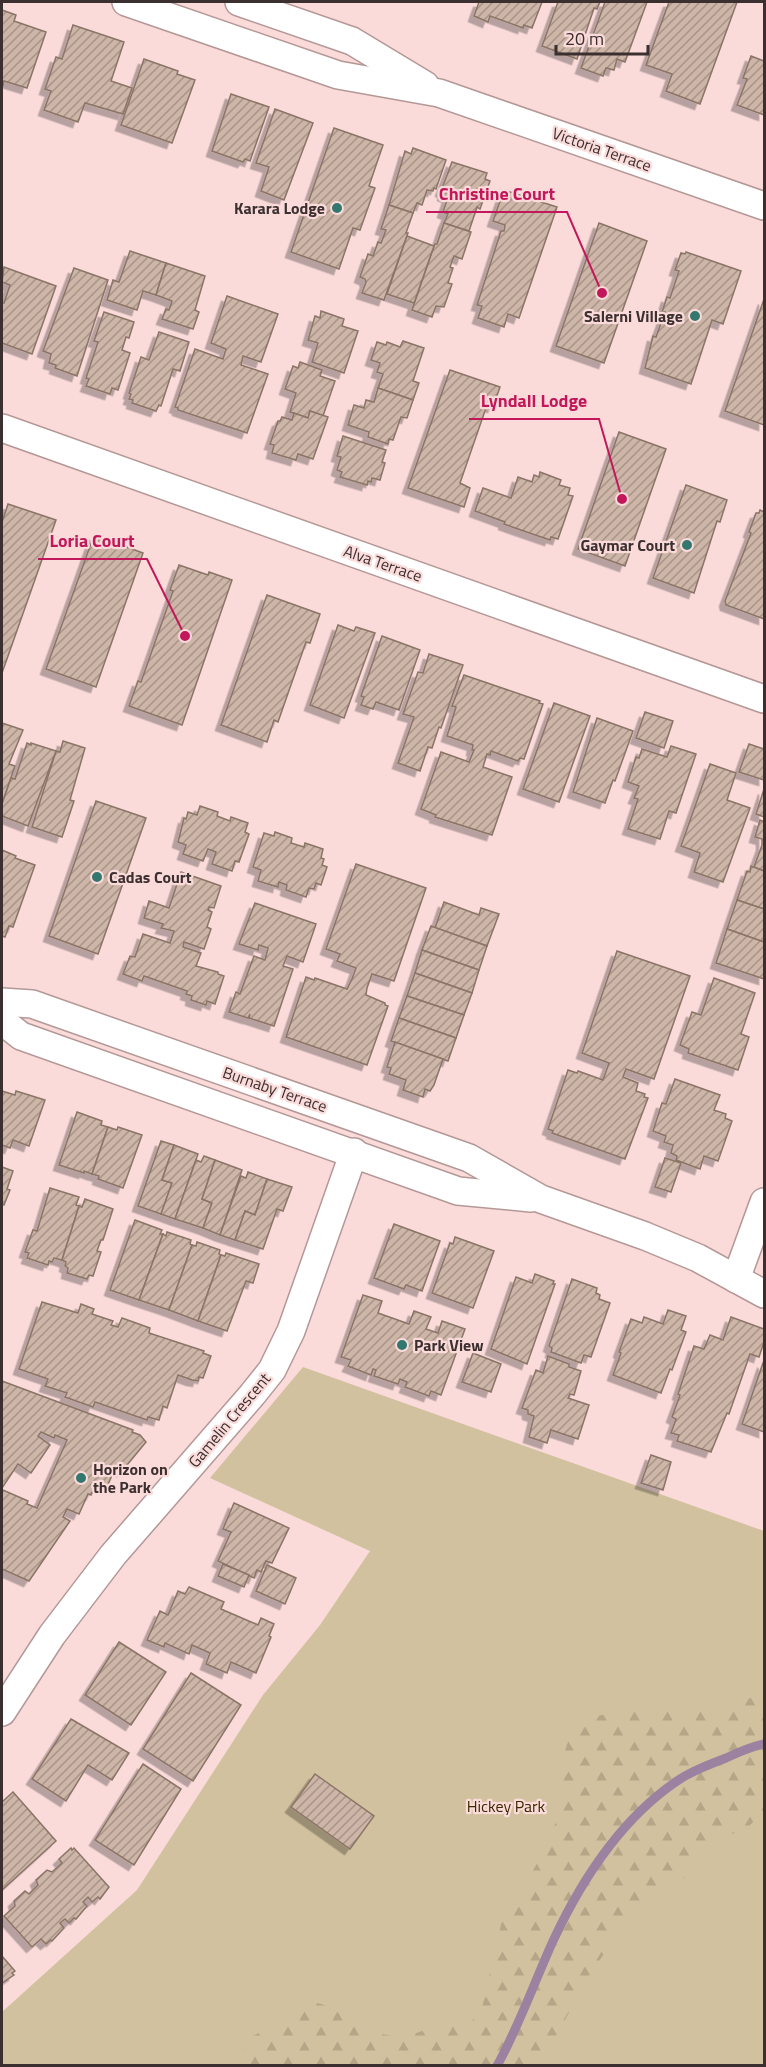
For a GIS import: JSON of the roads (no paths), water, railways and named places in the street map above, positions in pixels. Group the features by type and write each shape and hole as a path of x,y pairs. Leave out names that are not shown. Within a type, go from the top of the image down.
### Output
{"street":[{"name":"Victoria Terrace","path":"126,2 338,75 439,93 765,206"},
{"name":"Victoria Terrace","path":"239,2 352,41 439,93"},
{"name":"Alva Terrace","path":"2,428 765,699"},
{"name":"Burnaby Terrace","path":"2,1002 32,1004 469,1158 541,1199 645,1236 698,1258 765,1294"},
{"name":"Burnaby Terrace","path":"2,1021 21,1036 354,1152 458,1191 541,1199"},
{"name":"Gamelin Crescent","path":"2,1712 52,1635 113,1555 272,1370 291,1331 354,1152"},
{"path":"736,1279 765,1202"}],"waterway":[{"path":"497,2066 564,1918 590,1874 621,1833 657,1796 682,1777 764,1744"}],"place":[{"name":"Karara Lodge","path":"337,208"},
{"name":"Christine Court","path":"602,293"},
{"name":"Salerni Village","path":"695,316"},
{"name":"Lyndall Lodge","path":"622,499"},
{"name":"Gaymar Court","path":"687,545"},
{"name":"Loria Court","path":"185,636"},
{"name":"Cadas Court","path":"97,877"},
{"name":"Park View","path":"402,1345"},
{"name":"Horizon on the Park","path":"81,1478"}],"park label":[{"name":"Hickey Park","path":"506,1806"}]}
